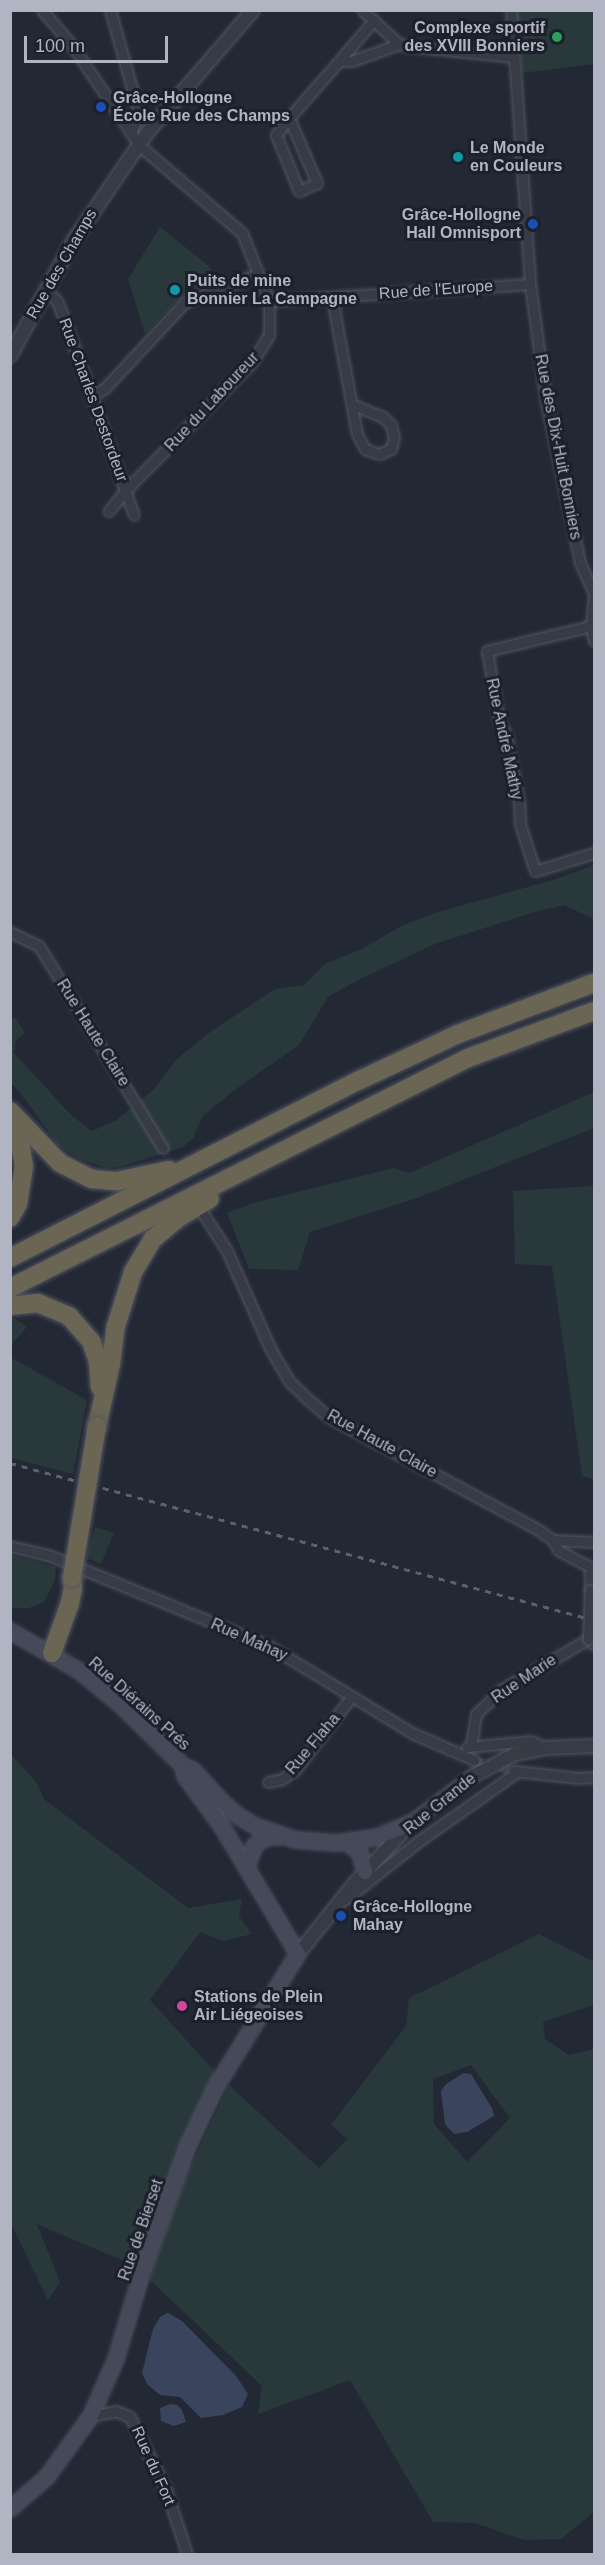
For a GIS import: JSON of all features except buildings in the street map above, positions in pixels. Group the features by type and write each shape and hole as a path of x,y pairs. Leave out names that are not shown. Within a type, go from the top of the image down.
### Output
{"highway":[{"path":"10,1258 360,1080 458,1034 594,983"},
{"path":"10,1288 468,1058 594,1011"},
{"path":"10,1111 60,1163 92,1179 117,1181 165,1170 186,1169"},
{"path":"10,1118 19,1138 24,1166 18,1204 10,1218"},
{"path":"47,1650 70,1584 97,1424 120,1309 141,1256 165,1229 218,1194 237,1173"},
{"path":"10,1306 38,1303 54,1308 69,1316 91,1341 100,1377 97,1424"}],"main road":[{"name":"Rue Diérains Prés","path":"10,1631 47,1650 102,1688 183,1766 193,1770 240,1817 279,1837 306,1842 348,1842 378,1837 411,1823"},
{"name":"Rue Diérains Prés","path":"183,1766 185,1776 247,1867 298,1954"},
{"path":"247,1867 255,1845 267,1837 279,1837"},
{"path":"348,1842 360,1853 364,1872"},
{"name":"Rue de Bierset","path":"10,2509 47,2477 91,2416 116,2359 142,2274 188,2146 217,2085 298,1954"}],"street":[{"name":"Rue du Laboureur","path":"42,10 71,44 140,146 242,233 269,301 269,335 253,361 125,491 109,511"},
{"path":"110,10 139,112 131,133"},
{"name":"Rue des Champs","path":"10,356 90,215 147,133 253,10"},
{"path":"362,10 399,44"},
{"name":"Rue des Dix-Huit Bonniers","path":"511,10 530,284 546,401 580,563 594,595 591,626 594,641"},
{"path":"289,118 317,183 299,191 276,135 289,118 374,20"},
{"path":"339,61 352,61 399,44 436,51 514,57"},
{"path":"93,394 104,388 185,302 258,274"},
{"name":"Rue de l'Europe","path":"269,301 530,284"},
{"name":"Rue Charles Destordeur","path":"46,290 57,301 93,394 134,515"},
{"path":"332,298 354,405 357,434 365,449 379,454 391,449 394,438 392,425 383,417 354,405"},
{"name":"Rue André Mathy","path":"591,626 487,651 499,720 506,734 519,802 520,824 535,871 594,853"},
{"name":"Rue Haute Claire","path":"10,932 39,946 164,1148"},
{"name":"Rue Haute Claire","path":"202,1212 227,1251 270,1348 290,1382 310,1401 327,1416 553,1540"},
{"path":"591,1642 592,1566 558,1550 553,1540 594,1542"},
{"name":"Rue Mahay","path":"10,1546 51,1556 269,1646 412,1733 474,1760"},
{"name":"Rue Marie","path":"471,1746 471,1730 476,1714 501,1690 591,1642"},
{"name":"Rue Flaha","path":"268,1782 282,1779 295,1770 352,1696"},
{"path":"454,1750 471,1746 531,1741 546,1748"},
{"name":"Rue Grande","path":"298,1954 364,1872 411,1823 486,1767 515,1754 546,1748 594,1746"},
{"path":"336,1906 514,1771 594,1777"},
{"name":"Rue du Fort","path":"91,2416 116,2411 130,2417 166,2490 187,2554"}],"shaded area":[{"name":"Complexe sportif des XVIII Bonniers","path":"517,11 594,11 594,64 522,73"},
{"path":"160,227 209,266 216,282 182,296 145,334 128,279"},
{"path":"594,865 594,919 564,905 531,913 435,944 360,979 328,997 299,1045 233,1091 203,1116 193,1138 183,1147 120,1167 107,1168 79,1159 58,1145 19,1091 11,1084 11,1020 15,1017 25,1033 16,1040 14,1053 71,1115 92,1131 117,1120 154,1089 175,1061 206,1035 275,989 304,985 325,964 362,949 403,925 438,912 553,880"},
{"path":"594,1092 594,1128 417,1198 310,1232 298,1270 249,1269 227,1213 253,1203 394,1168 409,1173"},
{"path":"594,1186 594,1479 582,1476 552,1266 515,1264 513,1191"},
{"path":"14,1318 27,1327 11,1345 11,1319"},
{"path":"10,1357 87,1400 73,1474 11,1458"},
{"path":"95,1527 114,1533 101,1564 86,1558"},
{"path":"11,1555 56,1567 55,1580 44,1602 29,1608 11,1608"},
{"path":"11,1754 36,1782 44,1799 188,1908 242,1899 239,1916 252,1934 223,1941 200,1932 150,2000 216,2073 170,2182 140,2268 37,2224 60,2282 48,2300 11,2224"},
{"path":"539,1934 594,1962 594,2005 543,2022 545,2039 569,2055 594,2049 594,2512 561,2539 524,2540 475,2523 433,2522 350,2380 258,2414 262,2386 149,2279 184,2181 229,2085 319,2168 347,2139 331,2125 406,2026 409,1998","holes":["471,2065 510,2118 467,2162 434,2124 433,2079"]}],"water":[{"path":"464,2073 471,2074 492,2108 494,2116 467,2132 454,2134 445,2124 441,2091 446,2084"},
{"path":"168,2313 182,2321 236,2376 248,2394 242,2407 223,2415 201,2418 180,2397 160,2395 147,2384 142,2373 153,2329 160,2317"},
{"path":"170,2404 177,2405 182,2410 186,2422 174,2426 161,2421 160,2408"}],"tunnel":[{"path":"474,1760 512,1770"}],"railway":[{"path":"10,1463 594,1620"}],"place":[{"name":"Complexe sportif des XVIII Bonniers","path":"557,37"},
{"name":"Grâce-Hollogne École Rue des Champs","path":"101,107"},
{"name":"Le Monde en Couleurs","path":"458,157"},
{"name":"Grâce-Hollogne Hall Omnisport","path":"533,224"},
{"name":"Puits de mine Bonnier La Campagne","path":"175,290"},
{"name":"Grâce-Hollogne Mahay","path":"341,1916"},
{"name":"Stations de Plein Air Liégeoises","path":"182,2006"}]}
